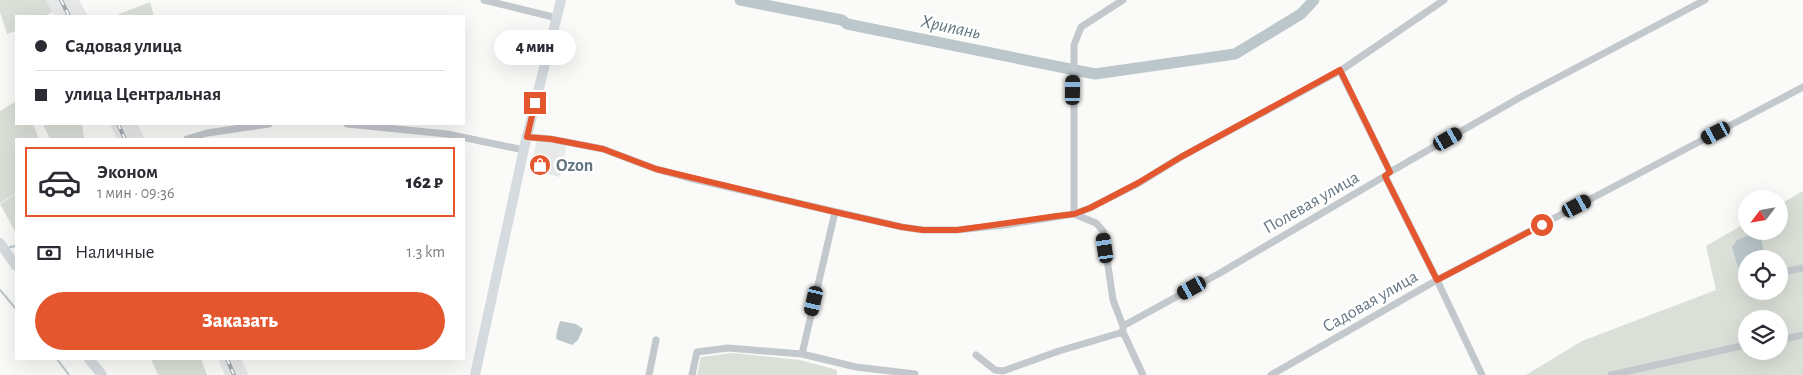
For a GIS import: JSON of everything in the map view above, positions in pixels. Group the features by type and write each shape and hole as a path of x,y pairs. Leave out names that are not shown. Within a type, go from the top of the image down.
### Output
{"main road":[{"path":"475,375 524,150 561,2"},
{"path":"0,242 15,264"},
{"path":"90,360 102,375"}],"street":[{"path":"484,0 557,18"},
{"path":"1074,214 1074,44 1081,27 1123,0"},
{"path":"527,137 551,139 603,149 656,169 902,227 923,230 957,230 1005,225 1074,214 1090,208 1340,70 1444,0"},
{"name":"Полевая улица","path":"976,355 995,370 1003,372 1123,329 1519,98 1705,0"},
{"path":"1340,70 1482,375"},
{"name":"Садовая улица","path":"1271,375 1437,280 1803,87"},
{"path":"190,138 207,133 262,125"},
{"path":"357,125 447,134 524,150"},
{"path":"802,354 835,212"},
{"path":"1074,214 1096,223 1103,231 1113,300 1143,375"},
{"path":"1788,271 1803,268"},
{"path":"1788,338 1803,335"},
{"path":"649,375 656,340"},
{"path":"692,375 698,352 728,348 802,354 856,368 915,374"},
{"path":"1611,375 1738,348"}],"shaded area":[{"path":"0,0 46,0 52,12 48,15 15,15 15,31 7,34 0,12"},
{"path":"46,0 79,0 87,15 54,15"},
{"path":"150,2 154,15 117,15"},
{"path":"15,102 15,125 33,125 39,138 15,138 15,194 0,203 0,111"},
{"path":"43,125 82,125 84,138 50,138"},
{"path":"110,125 138,125 144,138 117,138"},
{"path":"537,139 567,145 560,177 530,170"},
{"path":"1803,191 1803,375 1526,375 1582,341 1716,290 1706,246 1738,228 1738,240 1788,240 1788,200"},
{"path":"15,195 15,231 0,204"},
{"path":"1737,240 1762,240 1763,250 1738,250 1738,267 1732,247"},
{"path":"560,321 576,324 583,329 578,340 572,345 556,339"},
{"path":"732,353 800,360 837,370 837,375 697,375 701,357"},
{"path":"151,360 201,360 207,375 158,375"},
{"path":"218,360 242,360 249,375 225,375"}],"waterway":[{"name":"Хрипань","path":"740,0 842,20 847,24 1095,74 1235,54 1301,14 1314,0"},
{"path":"10,247 15,246"},
{"path":"0,290 15,308"},
{"path":"58,360 69,375"}],"railway":[{"path":"61,0 68,15"},
{"path":"118,125 125,138"},
{"path":"227,360 234,375"}],"place":[{"name":"Ozon","path":"540,165"}],"route":[{"path":"535,103 527,137 551,139 603,149 656,169 693,179 902,227 923,230 957,230 1005,225 1074,214 1090,208 1340,70 1390,172 1385,176 1437,280 1542,225"}]}
